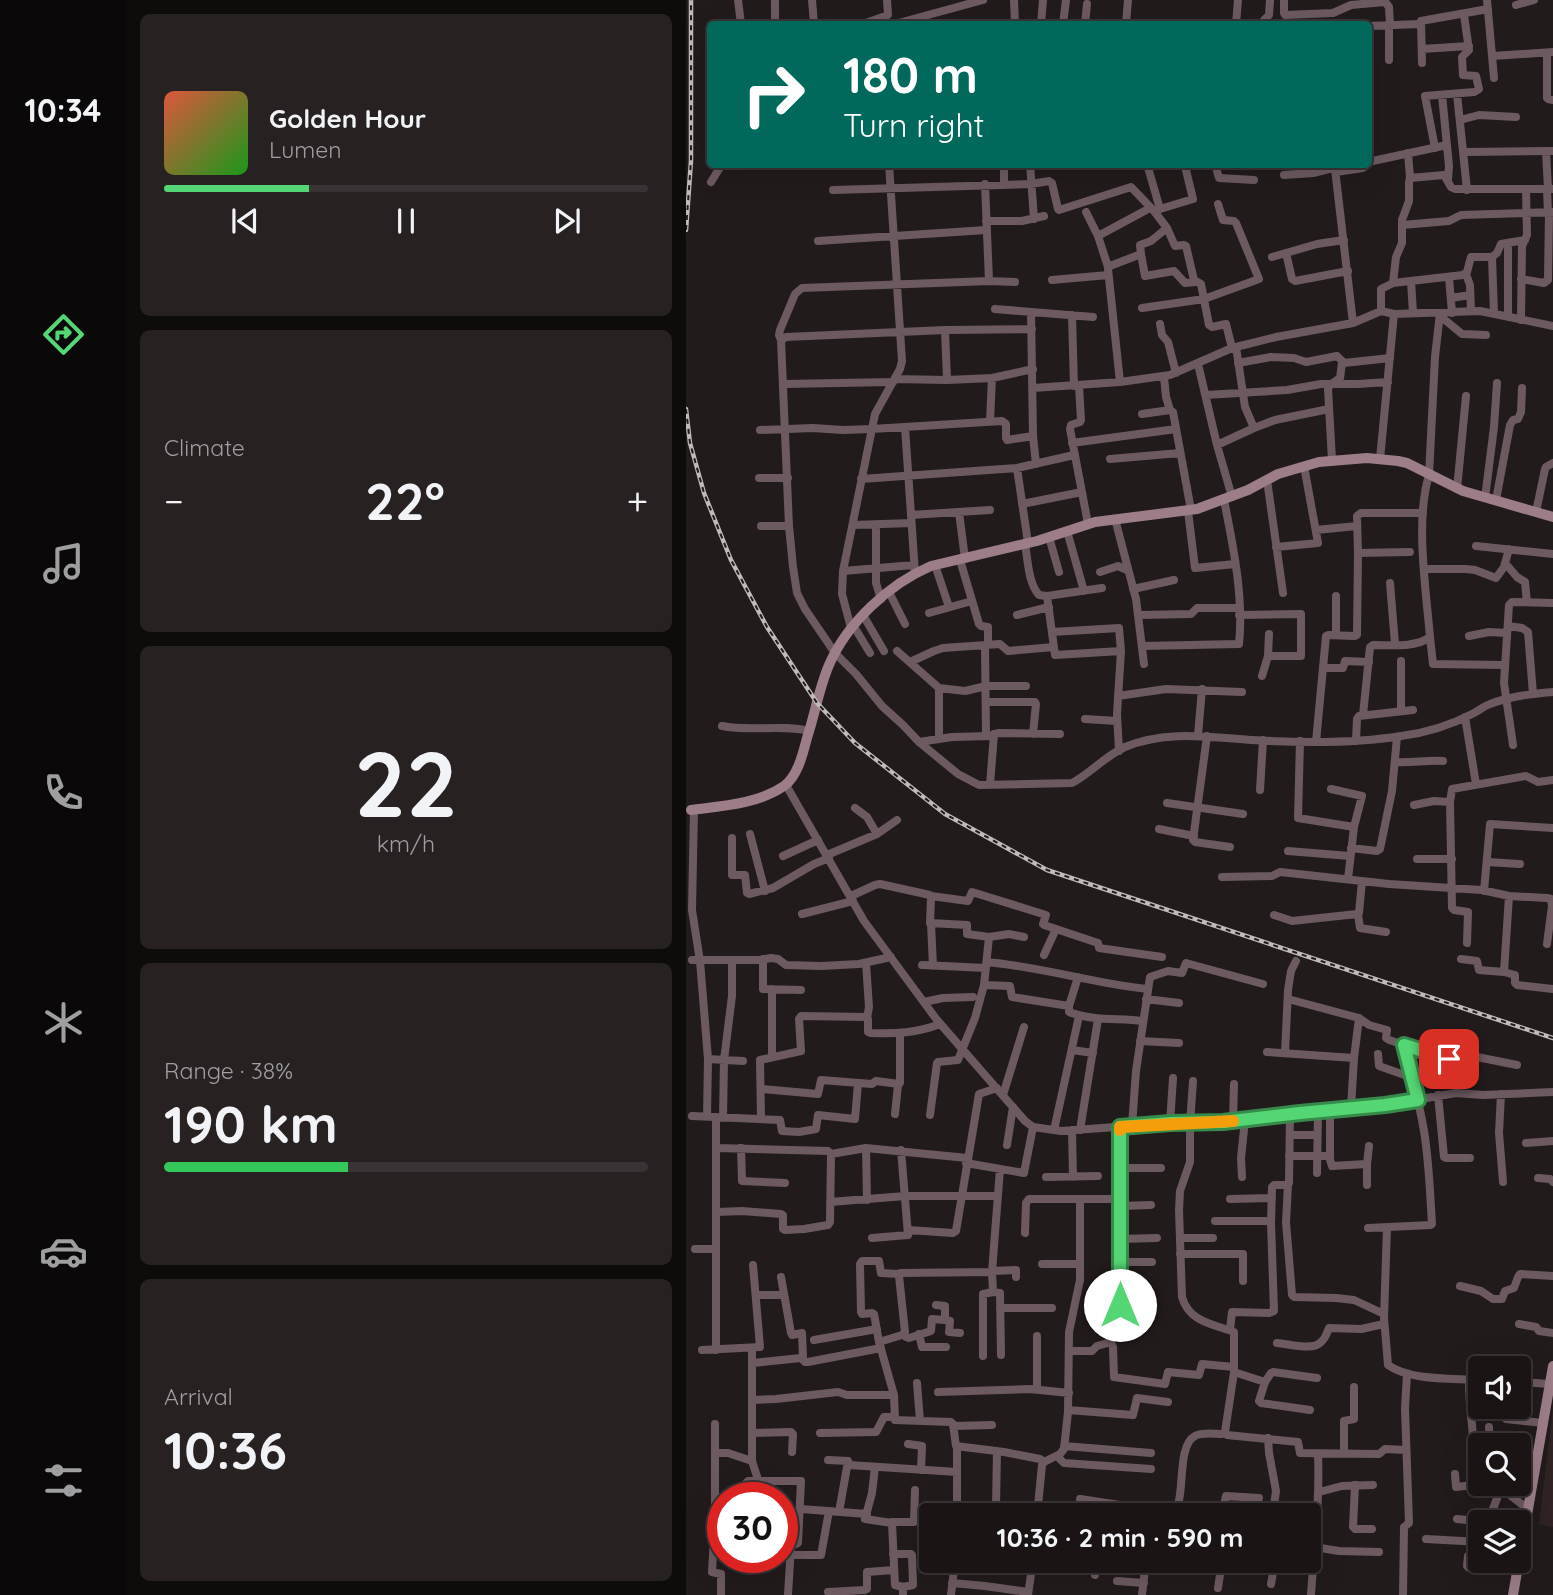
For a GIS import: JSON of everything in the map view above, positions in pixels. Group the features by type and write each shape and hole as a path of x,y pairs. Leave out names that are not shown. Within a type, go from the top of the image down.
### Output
{"street":[{"path":"738,0 741,21"},
{"path":"775,0 775,21"},
{"path":"812,0 814,21"},
{"path":"871,21 888,15 887,0"},
{"path":"906,21 983,0"},
{"path":"1014,0 1015,21"},
{"path":"1041,21 1043,0"},
{"path":"1063,21 1066,0"},
{"path":"1125,21 1128,0"},
{"path":"1236,21 1238,0"},
{"path":"1264,21 1269,15 1270,0"},
{"path":"1284,0 1284,14 1289,15 1333,13 1351,5 1386,3 1389,7 1389,60"},
{"path":"1516,5 1534,0"},
{"path":"1085,21 1087,4"},
{"path":"1372,26 1420,24 1423,20 1464,15 1488,5 1494,78"},
{"path":"1289,15 1289,21"},
{"path":"1435,148 1424,97 1474,92 1479,89 1476,76 1462,73 1462,57 1468,52 1469,46 1464,15"},
{"path":"1420,24 1422,63"},
{"path":"1422,49 1469,46"},
{"path":"1493,56 1550,53 1546,94 1548,100 1553,100"},
{"path":"1457,93 1467,190"},
{"path":"1442,95 1448,180"},
{"path":"1460,120 1479,115 1516,117"},
{"path":"1372,162 1447,145"},
{"path":"1464,152 1549,151 1547,282 1521,279"},
{"path":"1393,283 1396,257 1402,243 1403,218 1409,201 1408,153"},
{"path":"711,182 720,168"},
{"path":"870,653 852,627 842,594 843,571 877,408 894,381 902,361 889,168"},
{"path":"1004,168 1004,184"},
{"path":"1030,168 1034,219"},
{"path":"1148,168 1155,209"},
{"path":"1098,236 1155,209 1193,199 1185,168"},
{"path":"1216,168 1219,178 1254,180"},
{"path":"1284,174 1313,173 1333,168 1336,172 1353,323"},
{"path":"1336,172 1363,168"},
{"path":"1410,178 1442,175 1447,177 1452,188 1467,190 1549,189"},
{"path":"833,190 1031,184 1051,181 1059,210 1131,187 1155,209 1175,246 1185,245 1195,282"},
{"path":"985,184 989,281"},
{"path":"1521,320 1522,246 1527,235 1526,189"},
{"path":"1142,308 1204,299 1259,278 1236,223 1223,220 1218,204"},
{"path":"1086,212 1098,236 1108,271 1120,382"},
{"path":"1402,225 1449,221 1461,215 1550,213"},
{"path":"818,241 893,236 1044,216"},
{"path":"1167,228 1151,241 1140,245 1145,276 1172,271 1185,283 1201,284 1209,325 1212,327 1226,324 1238,363 1245,407 1254,428"},
{"path":"1272,257 1317,244 1344,240"},
{"path":"1471,311 1470,282 1466,274 1471,257 1492,257 1499,246 1525,240"},
{"path":"1508,243 1508,317"},
{"path":"1286,253 1292,279 1295,281 1348,271"},
{"path":"1052,280 1108,271 1141,254"},
{"path":"1492,257 1494,314"},
{"path":"1381,311 1381,289 1393,283 1466,274"},
{"path":"1449,277 1452,313"},
{"path":"1411,281 1413,313"},
{"path":"1015,282 799,289 779,335 784,384 789,526 797,593 835,653 882,706 919,742 958,774 975,784 1072,783 1126,747 1164,738 1203,736 1315,742 1397,737 1436,729 1505,699 1553,692"},
{"path":"1451,298 1470,295"},
{"path":"995,309 1093,317"},
{"path":"1033,388 1164,377 1234,348 1276,337 1353,323 1381,311 1394,314 1439,314 1480,311 1553,326"},
{"path":"1031,313 1036,464"},
{"path":"1380,459 1394,314"},
{"path":"1439,314 1462,334 1486,335"},
{"path":"1439,314 1430,475 1423,513 1424,569 1433,664 1504,665"},
{"path":"1072,315 1081,419 1069,426 1088,524"},
{"path":"1160,324 1161,335 1168,342 1176,373"},
{"path":"781,340 786,337 1032,329"},
{"path":"946,330 947,380"},
{"path":"1238,363 1271,357 1294,358 1306,362 1338,357 1342,363 1340,378 1328,389 1332,460"},
{"path":"1342,363 1391,358"},
{"path":"1142,646 1239,643 1239,611 1228,498 1198,364"},
{"path":"784,384 992,378 1033,369"},
{"path":"1164,377 1166,397 1173,412 1180,453 1195,568 1235,564"},
{"path":"990,421 992,378"},
{"path":"1206,396 1287,390 1321,384 1388,382"},
{"path":"1490,499 1497,383"},
{"path":"1490,499 1510,425 1518,419 1521,412 1522,388"},
{"path":"1457,489 1466,396"},
{"path":"1217,445 1254,428 1329,409"},
{"path":"1142,414 1170,410"},
{"path":"760,430 872,429 1002,421 1005,422 1007,440 1033,436"},
{"path":"905,427 914,569"},
{"path":"1072,443 1176,429"},
{"path":"1110,459 1180,453"},
{"path":"861,479 1017,468 1074,455"},
{"path":"843,571 914,569 1026,544 1088,524 1189,511 1248,490 1278,474 1332,460 1380,459 1407,463 1457,489 1553,517"},
{"path":"1536,512 1545,469 1553,463"},
{"path":"1276,547 1318,543 1304,466"},
{"path":"1017,468 1034,589 1039,595 1047,596 1102,588"},
{"path":"759,478 788,478"},
{"path":"1267,480 1283,593"},
{"path":"1022,504 1082,492"},
{"path":"853,525 876,525 990,510"},
{"path":"959,512 963,559 972,601 979,624 988,627 986,702 990,735 990,785"},
{"path":"1315,742 1326,636 1357,635 1357,516 1361,513 1423,513"},
{"path":"1115,519 1139,615 1144,664"},
{"path":"876,525 877,589 885,595 905,624"},
{"path":"761,526 789,526"},
{"path":"1316,530 1357,526"},
{"path":"1068,531 1084,591"},
{"path":"1049,537 1059,572"},
{"path":"1476,546 1553,554"},
{"path":"1424,569 1475,570 1496,578 1509,549"},
{"path":"1358,553 1410,552"},
{"path":"1505,563 1517,578 1525,582 1527,602"},
{"path":"935,565 948,607"},
{"path":"1100,572 1118,566 1127,570"},
{"path":"716,1350 715,1116 692,910 693,810 763,797 786,785 798,765 835,653 863,615 914,569"},
{"path":"1133,589 1174,580"},
{"path":"1390,583 1395,644"},
{"path":"1047,596 1056,655 1121,651"},
{"path":"1336,596 1336,635"},
{"path":"929,613 972,601"},
{"path":"1513,745 1504,683 1510,603 1553,603"},
{"path":"1017,615 1049,607"},
{"path":"1139,615 1191,614 1197,608 1301,614 1301,656 1268,656"},
{"path":"863,615 884,652"},
{"path":"1052,632 1117,627 1120,629 1117,721 1119,751"},
{"path":"1469,636 1522,628 1528,632 1533,694"},
{"path":"1262,676 1268,656 1269,634"},
{"path":"1363,715 1372,645 1409,644 1430,637"},
{"path":"910,662 943,648 1000,644 1009,651 1054,647"},
{"path":"897,651 939,688 965,691 986,686 1026,685"},
{"path":"1401,661 1401,711"},
{"path":"1323,667 1343,668 1345,662 1369,662"},
{"path":"939,688 939,739"},
{"path":"1118,696 1166,689 1242,692"},
{"path":"1202,689 1203,736 1193,840 1230,846"},
{"path":"986,702 1035,702 1033,734"},
{"path":"1356,741 1357,719 1363,715 1413,710"},
{"path":"1465,717 1476,784"},
{"path":"1084,719 1117,721"},
{"path":"722,726 809,731"},
{"path":"919,742 990,735 1060,734"},
{"path":"1288,851 1351,852 1380,849 1396,762 1397,737"},
{"path":"1260,790 1263,740"},
{"path":"1300,741 1298,818 1354,827"},
{"path":"1396,762 1443,761"},
{"path":"1467,943 1468,912 1453,909 1450,802 1452,789 1526,776 1538,782 1553,780"},
{"path":"786,785 864,920 940,1024 1033,1127 1076,1130 1190,1124 1385,1105 1456,1093 1483,1095 1553,1092"},
{"path":"1331,789 1362,796 1354,827 1348,879"},
{"path":"1414,805 1434,801 1450,802"},
{"path":"1167,803 1243,814"},
{"path":"855,808 867,817 877,834"},
{"path":"732,838 732,875 745,875 748,894 773,888 814,864 877,834 897,820"},
{"path":"1485,891 1489,825 1553,828"},
{"path":"1159,828 1194,836"},
{"path":"750,834 765,891"},
{"path":"783,856 818,840"},
{"path":"1417,859 1452,859"},
{"path":"1487,862 1520,864"},
{"path":"1223,877 1272,876 1280,872 1551,899 1547,944"},
{"path":"1362,881 1358,914 1360,928 1386,932"},
{"path":"802,914 852,899 880,884 931,896 968,901 972,892 1046,915 1044,925 1098,943 1099,948 1162,957"},
{"path":"931,896 933,965"},
{"path":"1504,972 1509,896"},
{"path":"1274,915 1292,920 1358,914"},
{"path":"931,923 967,925 967,934 989,937 1009,934 1024,937"},
{"path":"1044,955 1056,929"},
{"path":"930,1115 937,1063 958,1061 975,1018 984,985 989,937"},
{"path":"696,961 776,959 786,965 821,966 866,963 891,957"},
{"path":"763,959 763,988 801,990"},
{"path":"715,1116 732,996 732,960"},
{"path":"1461,960 1477,961 1479,970 1515,975 1517,985 1553,989"},
{"path":"1285,1053 1287,999 1296,961"},
{"path":"866,963 869,1007 867,1018 870,1033 900,1034 924,1031 940,1024"},
{"path":"1132,1126 1142,1021 1150,976 1168,971 1182,973 1186,963 1263,984"},
{"path":"922,965 1031,967 1179,1003"},
{"path":"1078,977 1069,1006 1070,1013 1098,1019 1142,1021"},
{"path":"984,985 1010,986 1012,997 1069,1006"},
{"path":"772,989 772,1057"},
{"path":"924,1002 973,997"},
{"path":"1287,999 1359,1018 1369,1025 1386,1029 1386,1039 1472,1066 1477,1057 1517,1065"},
{"path":"761,1118 760,1060 801,1051 801,1016 867,1018"},
{"path":"1054,1130 1079,1016"},
{"path":"1351,1108 1359,1018"},
{"path":"1073,1177 1076,1130 1098,1019"},
{"path":"1000,1092 1024,1027"},
{"path":"895,1114 898,1085 901,1083 900,1034"},
{"path":"1140,1041 1179,1043"},
{"path":"1368,1228 1432,1224 1428,1158 1418,1100 1404,1045"},
{"path":"1072,1050 1093,1053"},
{"path":"1268,1052 1354,1058"},
{"path":"1378,1054 1379,1066 1413,1078"},
{"path":"708,1059 743,1061"},
{"path":"1170,1123 1173,1078"},
{"path":"761,1088 818,1094 820,1080 872,1084 876,1081 898,1085"},
{"path":"1193,1081 1190,1162 1180,1191 1182,1297 1184,1306 1194,1316 1230,1330 1235,1335 1232,1393 1224,1433"},
{"path":"692,1116 781,1120 781,1131 817,1129 819,1115 855,1119 858,1083"},
{"path":"1233,1121 1234,1084"},
{"path":"908,1230 954,1232 979,1094 1000,1092"},
{"path":"1501,1094 1499,1133 1503,1182"},
{"path":"1438,1095 1444,1157 1470,1158"},
{"path":"1007,1145 1013,1107"},
{"path":"1330,1110 1330,1164 1367,1164"},
{"path":"1317,1173 1318,1111"},
{"path":"1290,1114 1286,1222 1292,1295 1354,1300 1384,1319"},
{"path":"1242,1177 1245,1120"},
{"path":"716,1148 828,1151 831,1154 866,1148 901,1150 967,1160 1025,1173 1033,1127"},
{"path":"1120,1127 1120,1327 1112,1328 1114,1377 1165,1384 1168,1372 1199,1374 1202,1364 1234,1370 1265,1382"},
{"path":"1290,1135 1317,1135"},
{"path":"1526,1143 1553,1141"},
{"path":"1367,1185 1369,1146"},
{"path":"741,1148 742,1181 785,1183"},
{"path":"866,1148 867,1200"},
{"path":"872,1238 906,1236 908,1230 901,1150"},
{"path":"717,1212 781,1214 784,1230 825,1226 829,1223 831,1154"},
{"path":"1289,1156 1330,1157"},
{"path":"1120,1168 1161,1168"},
{"path":"993,1292 992,1271 1000,1169"},
{"path":"1046,1177 1098,1176"},
{"path":"1538,1178 1550,1179 1553,1182"},
{"path":"1230,1330 1232,1312 1269,1314 1273,1311 1273,1186 1288,1185"},
{"path":"830,1202 905,1196 997,1196"},
{"path":"1230,1199 1272,1198"},
{"path":"1025,1233 1028,1199 1080,1199 1151,1205"},
{"path":"1039,1503 1042,1465 1063,1451 1064,1446 1069,1393 1069,1332 1079,1291 1080,1199"},
{"path":"1215,1221 1271,1221"},
{"path":"1387,1227 1384,1319 1387,1363 1407,1374 1468,1379"},
{"path":"1121,1239 1157,1238"},
{"path":"1180,1238 1213,1238"},
{"path":"695,1249 716,1249"},
{"path":"1180,1254 1243,1254 1243,1281"},
{"path":"895,1417 894,1395 873,1313 861,1312 860,1262 878,1261 881,1273 1016,1270 1016,1277"},
{"path":"1120,1262 1152,1262"},
{"path":"1042,1264 1079,1264"},
{"path":"702,1350 761,1346 753,1265"},
{"path":"899,1274 904,1334"},
{"path":"1460,1286 1481,1291 1493,1299 1502,1299 1505,1291 1514,1288 1520,1274 1553,1276"},
{"path":"781,1277 791,1333 802,1333 805,1362 880,1345 904,1334"},
{"path":"983,1356 983,1294 993,1292 1000,1292 1001,1355"},
{"path":"756,1295 784,1295"},
{"path":"936,1305 945,1306 944,1320"},
{"path":"1000,1308 1052,1308"},
{"path":"1277,1343 1314,1347 1325,1338 1329,1328 1361,1329 1384,1319"},
{"path":"904,1334 907,1338 931,1331 932,1320 950,1321 949,1332 960,1334"},
{"path":"1519,1325 1553,1333"},
{"path":"814,1340 877,1329"},
{"path":"919,1334 922,1347 946,1347"},
{"path":"1037,1336 1037,1389"},
{"path":"1069,1351 1092,1351 1098,1346 1111,1343"},
{"path":"752,1348 752,1461 758,1480"},
{"path":"752,1363 803,1358"},
{"path":"1509,1496 1528,1509 1553,1366"},
{"path":"1310,1410 1259,1401 1265,1382 1273,1372 1317,1378"},
{"path":"1403,1595 1404,1527 1409,1523 1405,1392 1407,1374"},
{"path":"916,1383 920,1421"},
{"path":"1531,1383 1550,1384"},
{"path":"1344,1453 1344,1421 1354,1419 1354,1387"},
{"path":"939,1392 1037,1389 1069,1393"},
{"path":"753,1400 838,1392 847,1395 894,1395"},
{"path":"1068,1410 1133,1415 1137,1398 1168,1402"},
{"path":"820,1433 876,1432 884,1417 951,1422 957,1447 957,1503"},
{"path":"1506,1419 1543,1423"},
{"path":"715,1424 712,1572 721,1574 721,1595"},
{"path":"953,1426 992,1425"},
{"path":"1489,1427 1489,1433"},
{"path":"752,1433 791,1432 792,1452"},
{"path":"1178,1503 1184,1457 1191,1440 1197,1435 1224,1433 1298,1442 1300,1453 1379,1454 1385,1449 1406,1450"},
{"path":"1268,1438 1276,1491 1274,1503"},
{"path":"908,1444 922,1446 921,1470"},
{"path":"1064,1446 1151,1453"},
{"path":"957,1447 997,1451 1044,1462"},
{"path":"996,1503 997,1451"},
{"path":"715,1453 728,1453 752,1461"},
{"path":"1318,1454 1318,1503"},
{"path":"1057,1456 1065,1463 1152,1469"},
{"path":"828,1460 848,1461 849,1465 839,1512"},
{"path":"849,1465 957,1472"},
{"path":"875,1467 866,1520 914,1521 915,1490"},
{"path":"1455,1474 1456,1487 1468,1485"},
{"path":"747,1482 801,1481 798,1543"},
{"path":"1355,1485 1353,1527 1372,1529"},
{"path":"1319,1492 1342,1486 1373,1485"},
{"path":"1224,1503 1226,1496 1259,1498"},
{"path":"1080,1499 1106,1503"},
{"path":"801,1509 867,1514"},
{"path":"798,1555 821,1555 829,1511"},
{"path":"1457,1519 1468,1520"},
{"path":"892,1522 893,1554 895,1586 903,1591 913,1585 912,1555 893,1554"},
{"path":"1426,1539 1468,1541"},
{"path":"1321,1548 1379,1552"},
{"path":"828,1592 865,1590 867,1572 894,1570"},
{"path":"788,1595 790,1573"},
{"path":"951,1595 954,1573"},
{"path":"952,1583 1028,1594 1031,1573"},
{"path":"1142,1595 1145,1573"},
{"path":"1218,1588 1220,1573"},
{"path":"1271,1584 1273,1573"},
{"path":"1311,1595 1312,1573"},
{"path":"1513,1595 1517,1573"},
{"path":"1117,1581 1144,1583"}],"shaded area":[{"path":"1553,1408 1553,1527 1539,1524"}],"railway":[{"path":"686,230 691,161 691,0"},
{"path":"686,409 690,443 704,493 731,560 767,627 817,703 855,743 945,814 1047,870 1553,1038"}],"slow traffic":[{"path":"1120,1130 1120,1127 1170,1123 1233,1121"}],"route":[{"path":"1120,1305 1120,1127 1223,1122 1418,1100 1404,1045 1449,1059"}]}
